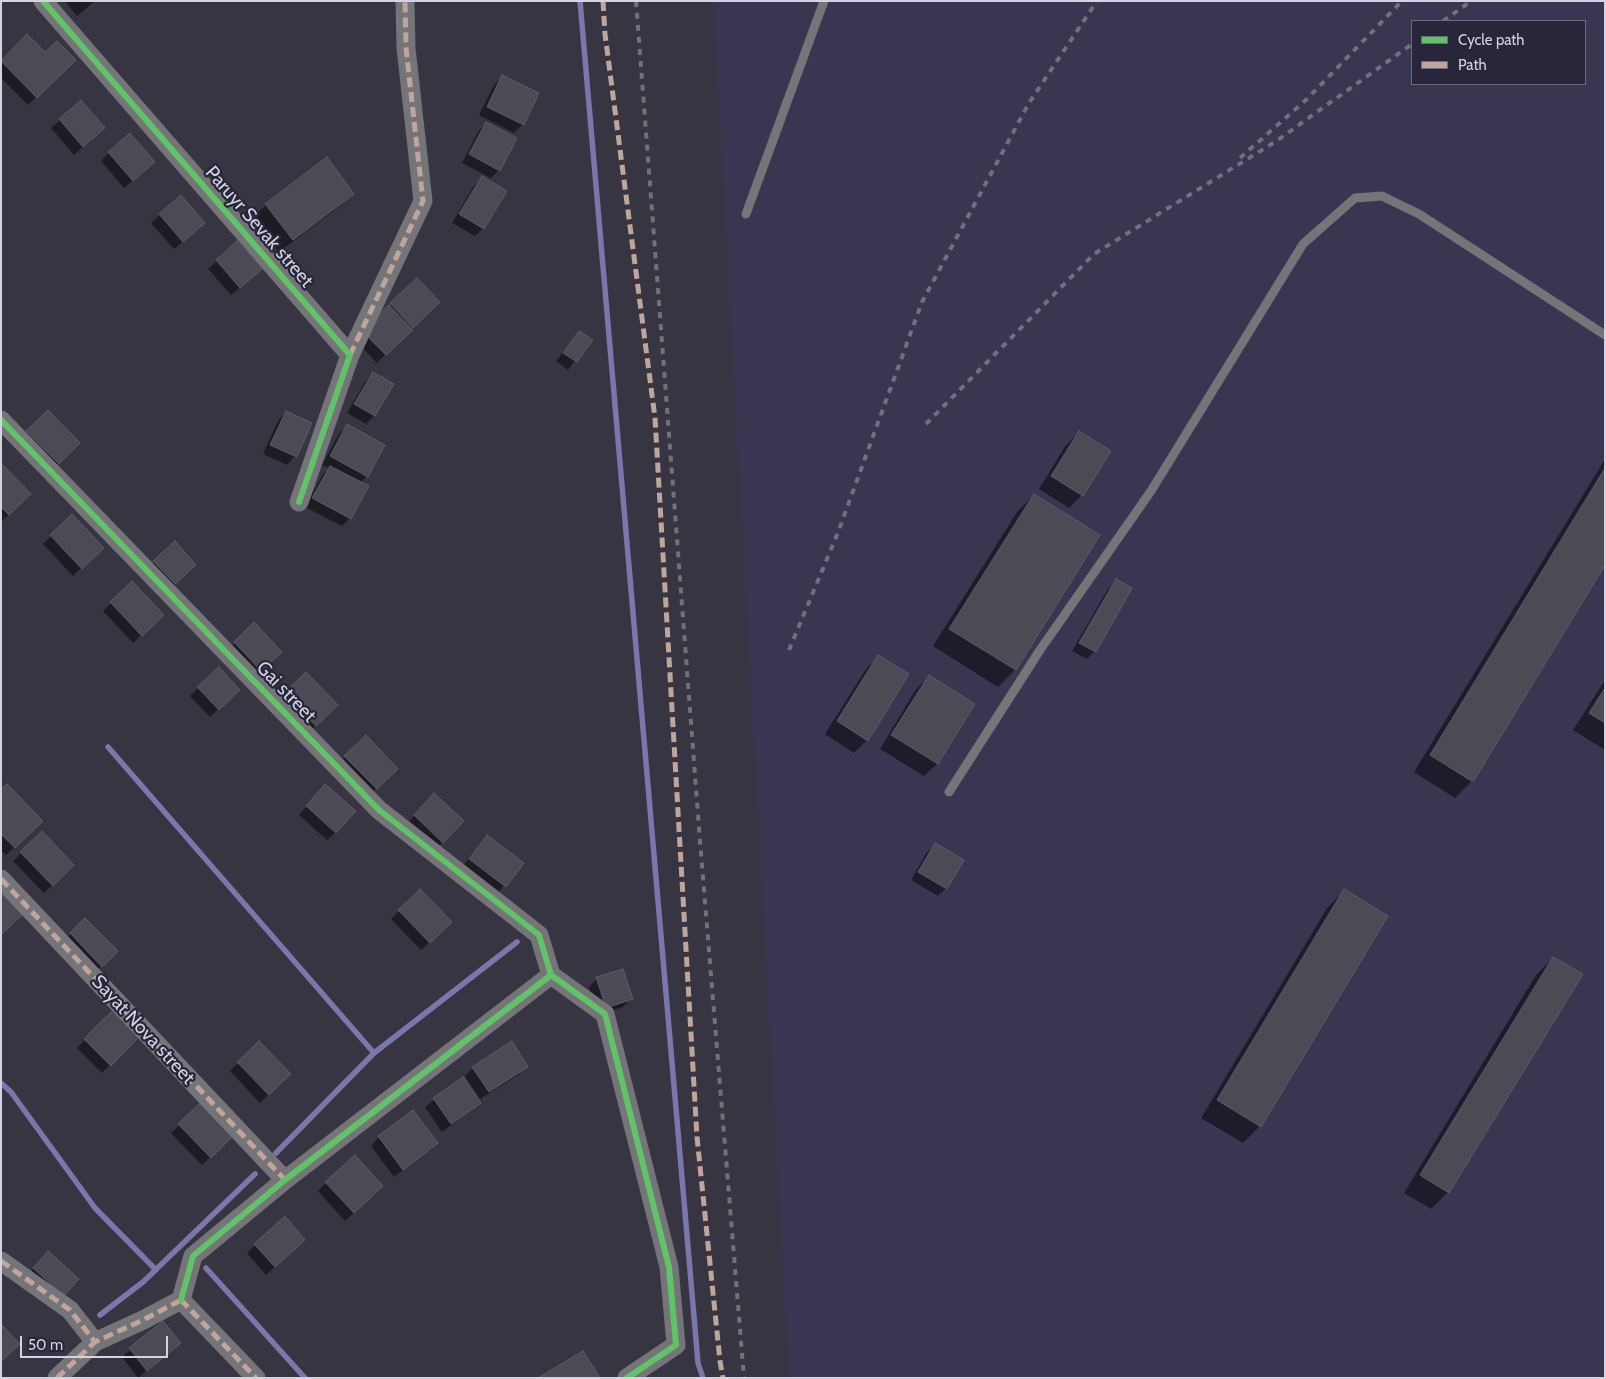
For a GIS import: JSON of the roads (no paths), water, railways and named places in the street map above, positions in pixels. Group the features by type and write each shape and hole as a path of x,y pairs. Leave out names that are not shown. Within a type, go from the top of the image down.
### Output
{"street":[{"name":"Paruyr Sevak street","path":"43,1 350,355"},
{"path":"299,502 350,355 423,202 406,48 405,1"},
{"name":"Gai street","path":"1,420 379,810 539,935 551,975"},
{"name":"Sayat Nova street","path":"1,879 285,1180"},
{"path":"57,1378 95,1342 181,1300 193,1256 285,1180 551,975 605,1014 669,1268 676,1346 627,1378"},
{"path":"1,1261 70,1310 95,1342"},
{"path":"181,1300 256,1378"}],"lane":[{"path":"746,214 824,1"},
{"path":"949,792 1040,650 1151,491 1302,244 1356,198 1382,196 1419,214 1605,334"}],"waterway":[{"path":"580,1 698,1363 703,1378"},
{"path":"108,747 374,1053"},
{"path":"276,1153 374,1053 517,942"},
{"path":"1,1083 11,1092 95,1208 156,1270"},
{"path":"100,1315 143,1282 255,1174"},
{"path":"206,1268 305,1378"}],"railway":[{"path":"636,1 700,841 744,1378"},
{"path":"789,650 837,535 922,302 1029,103 1097,1"},
{"path":"1240,158 1307,99 1402,1"},
{"path":"1444,20 1471,1"},
{"path":"926,424 1094,254 1278,140 1411,45"}]}
